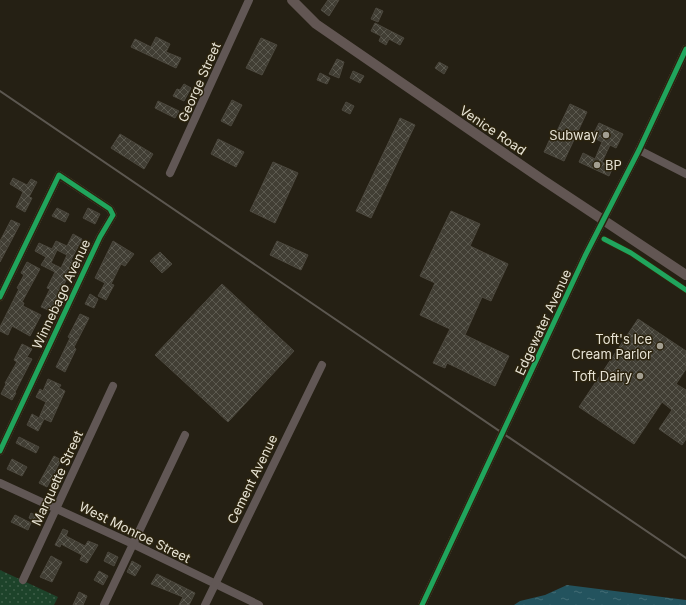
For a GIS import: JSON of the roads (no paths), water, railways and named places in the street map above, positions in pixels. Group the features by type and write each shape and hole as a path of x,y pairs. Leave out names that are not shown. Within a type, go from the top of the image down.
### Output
{"main road":[{"name":"Venice Road","path":"292,0 316,24 686,275"}],"street":[{"name":"George Street","path":"170,173 249,0"},
{"name":"Edgewater Avenue","path":"422,605 603,220 639,150 686,49"},
{"path":"639,150 686,174"},
{"name":"Winnebago Avenue","path":"0,297 59,175 110,209 112,215 100,237 0,451"},
{"name":"Cement Avenue","path":"205,605 322,365"},
{"name":"Marquette Street","path":"23,580 113,386"},
{"path":"104,605 184,435"},
{"name":"West Monroe Street","path":"0,483 133,544 258,605"}],"water":[{"path":"567,585 686,600 686,605 514,605 520,601 545,595"}],"railway":[{"path":"0,91 686,558"}],"place":[{"name":"Subway","path":"606,135"},
{"name":"BP","path":"597,165"},
{"name":"Toft's Ice Cream Parlor","path":"660,346"},
{"name":"Toft Dairy","path":"640,376"}]}
